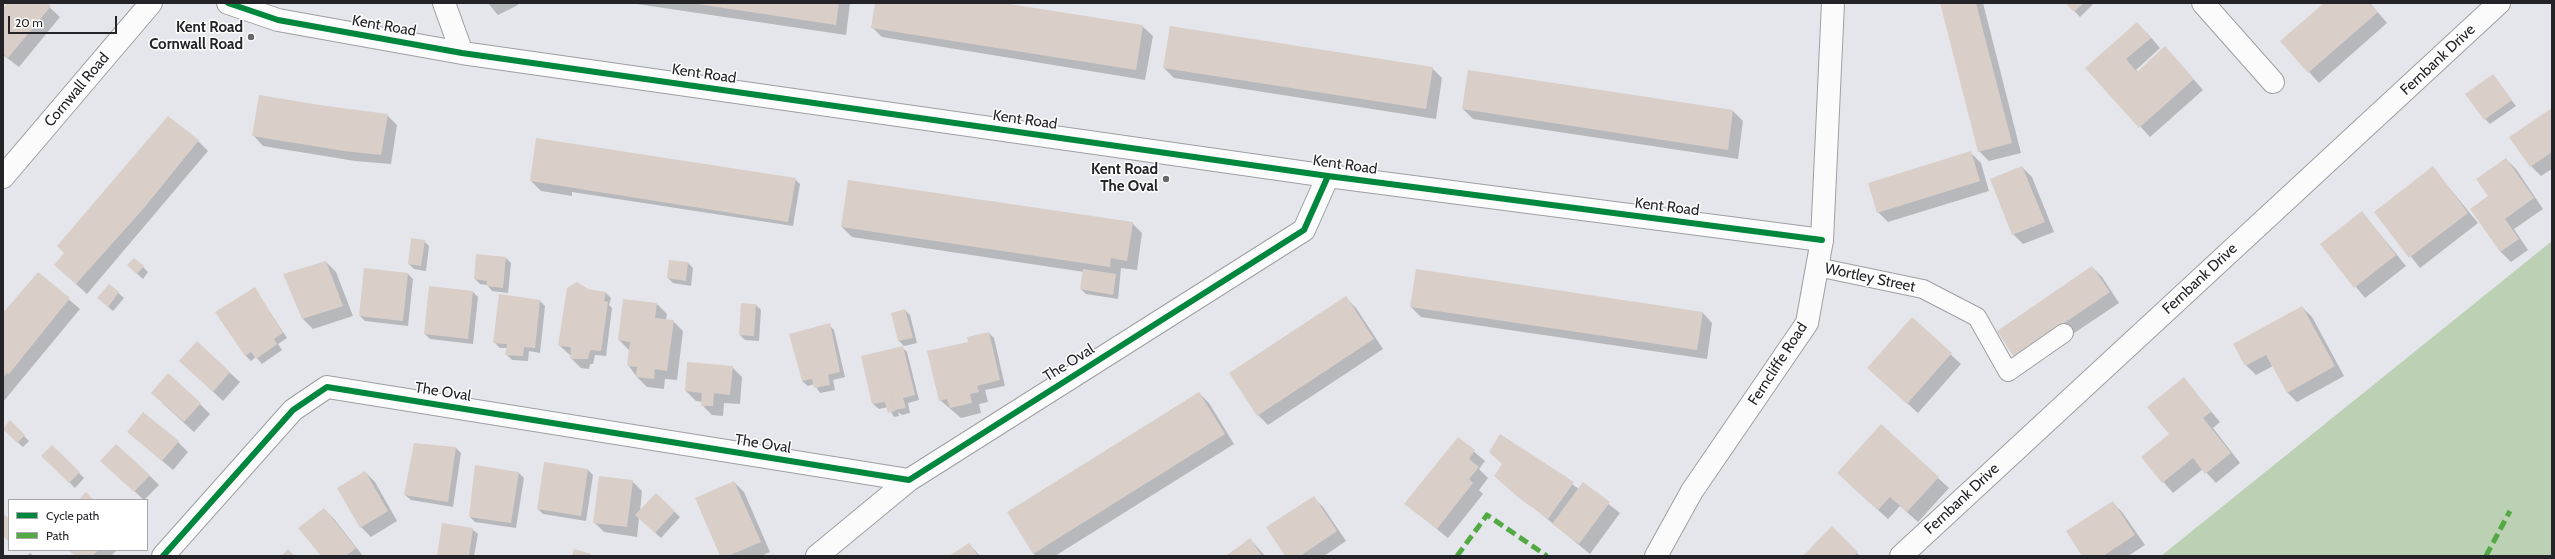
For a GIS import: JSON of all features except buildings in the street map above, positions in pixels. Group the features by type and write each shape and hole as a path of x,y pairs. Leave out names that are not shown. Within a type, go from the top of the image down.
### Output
{"street":[{"name":"Cornwall Road","path":"3,177 151,3"},
{"name":"Kent Road","path":"228,3 278,20 462,53 1328,176 1822,240"},
{"path":"444,3 462,53"},
{"name":"Ferncliffe Road","path":"1656,556 1692,491 1807,323 1822,240 1833,3"},
{"path":"2203,3 2273,82"},
{"name":"Fernbank Drive","path":"1901,556 2500,3"},
{"name":"The Oval","path":"817,556 909,480 1304,230 1328,176"},
{"name":"The Oval","path":"163,556 293,410 327,387 909,480"}],"lane":[{"name":"Wortley Street","path":"1817,267 1923,289 1977,317 2008,372 2064,333"}],"green space":[{"path":"2552,241 2552,556 2161,556"}],"marked path":[{"path":"2486,556 2510,511"},
{"path":"1457,556 1487,515 1547,556"}],"cycle path":[{"path":"228,3 278,20 462,53 1328,176 1822,240"},
{"path":"163,556 293,410 327,387 909,480 1304,230 1328,176"}],"place":[{"name":"Kent Road Cornwall Road","path":"251,37"},
{"name":"Kent Road The Oval","path":"1166,179"}]}
